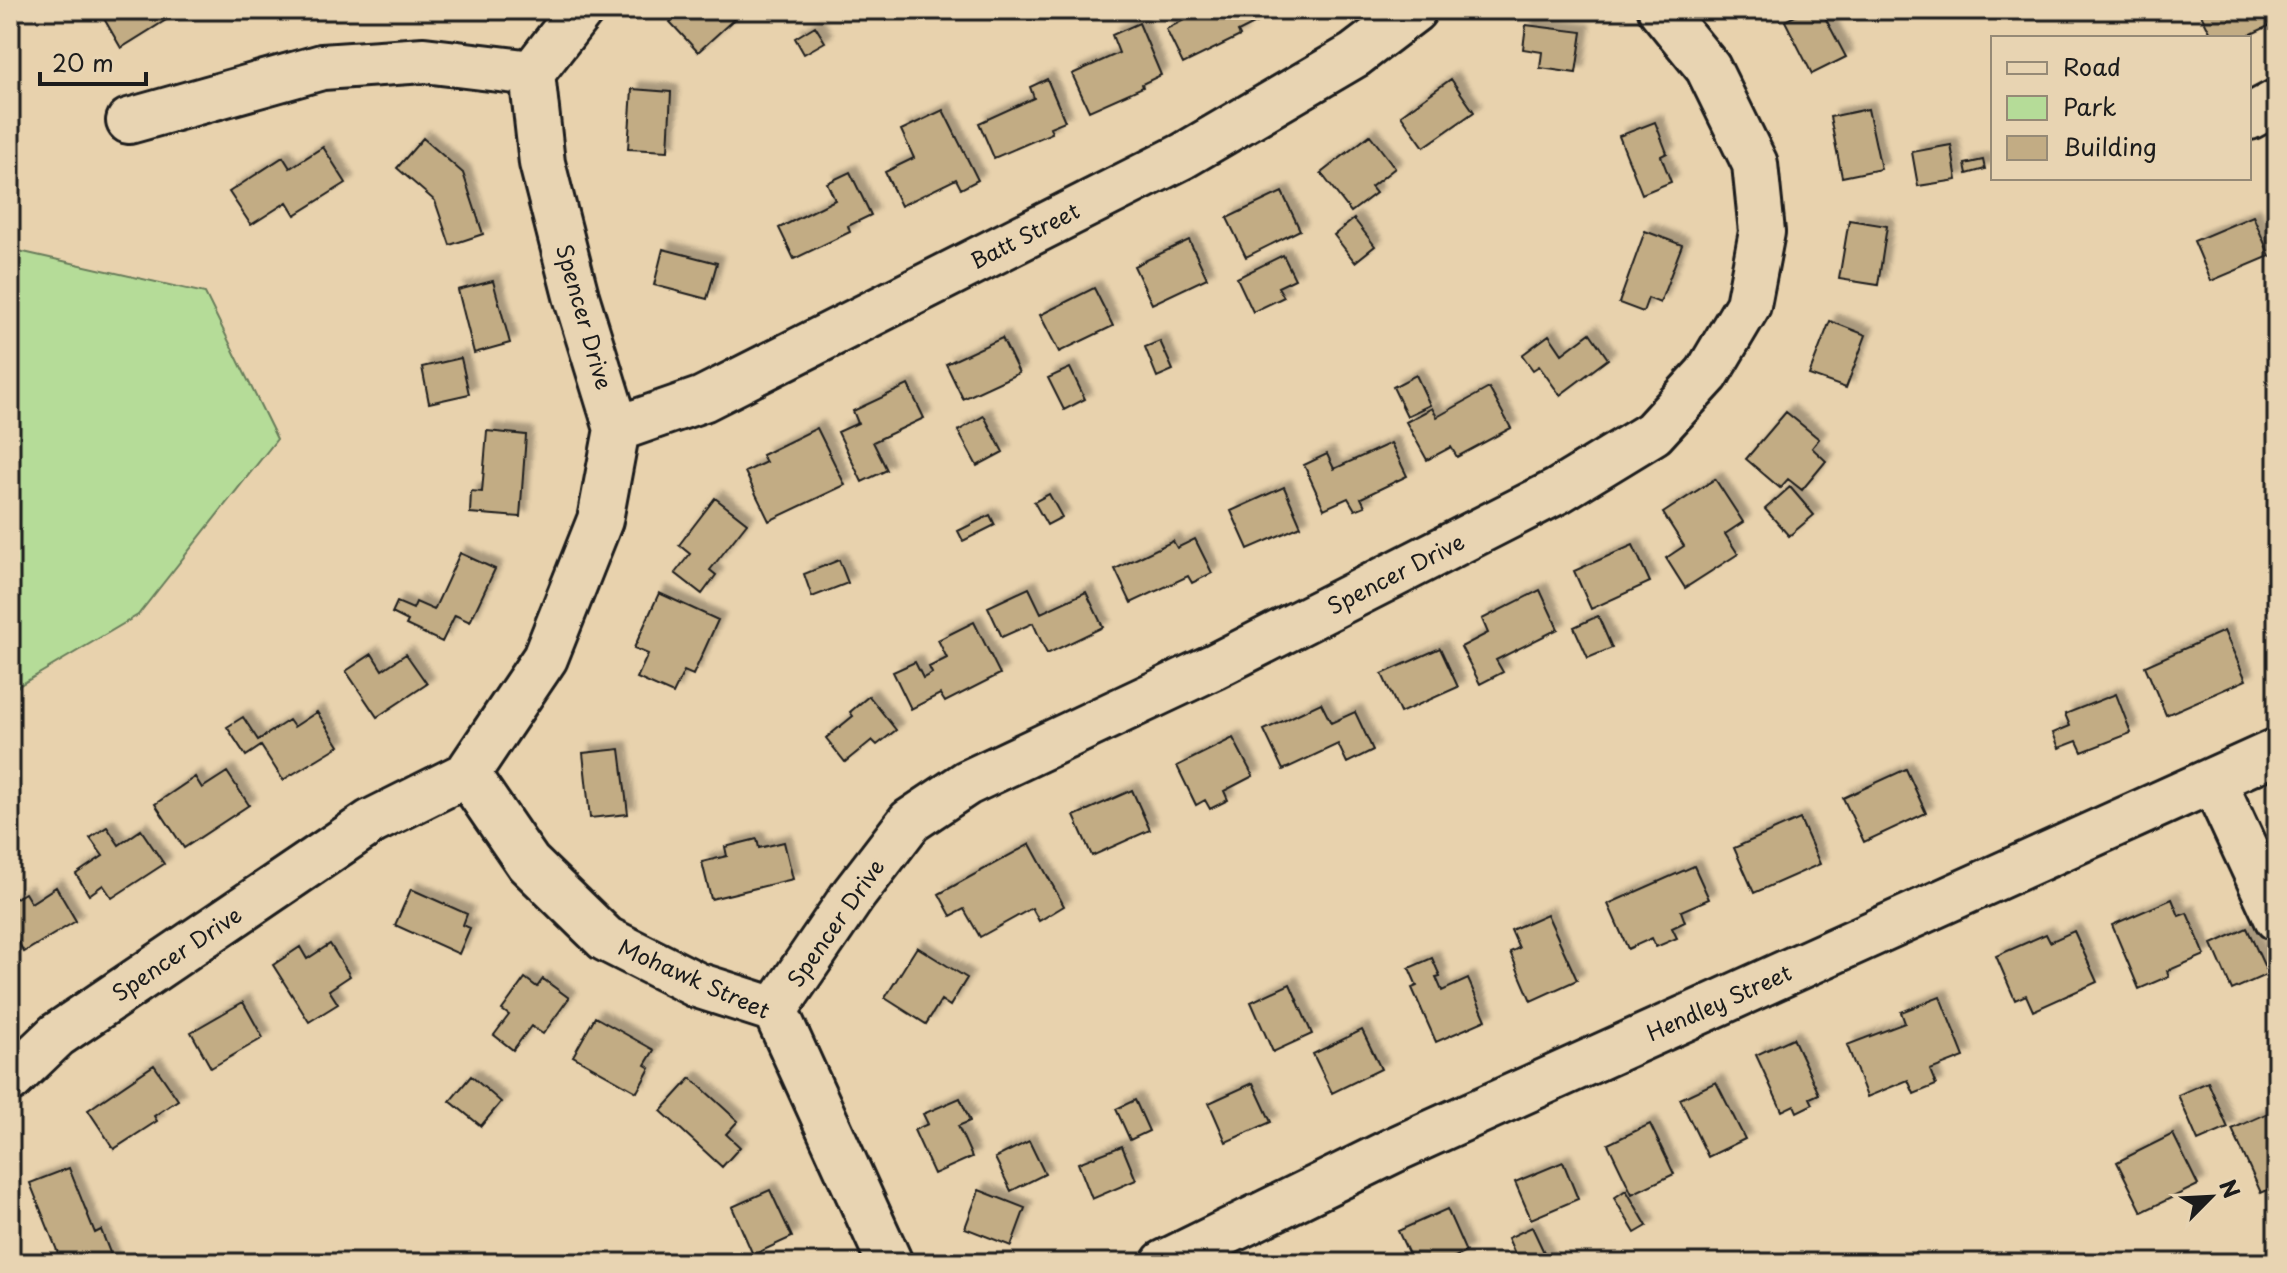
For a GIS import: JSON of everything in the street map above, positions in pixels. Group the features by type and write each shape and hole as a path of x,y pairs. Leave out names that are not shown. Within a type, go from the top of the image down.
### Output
{"street":[{"path":"129,121 322,67 424,60 532,73 581,10"},
{"name":"Batt Street","path":"617,429 703,399 1183,156 1355,55 1414,10"},
{"name":"Spencer Drive","path":"775,1010 854,894 910,821 967,783 1213,667 1558,491 1653,433 1707,374 1748,305 1762,232 1755,164 1708,68 1661,10"},
{"name":"Spencer Drive","path":"10,1080 57,1035 371,822 467,774 545,658 600,520 617,429 576,296 542,163 532,73"},
{"path":"2251,116 2277,102"},
{"name":"Hendley Street","path":"1164,1263 1398,1148 2277,751"},
{"name":"Mohawk Street","path":"467,774 528,863 606,939 697,985 775,1010 890,1263"},
{"path":"2213,780 2277,918"}],"green space":[{"path":"10,249 205,293 277,439 138,615 10,691"}],"building":[{"path":"99,10 182,10 121,48"},
{"path":"683,10 743,11 698,52 670,22"},
{"path":"1204,10 1256,10 1262,20 1238,32 1240,36 1183,64 1166,29"},
{"path":"1807,10 1821,10 1846,57 1812,74 1785,21"},
{"path":"2199,10 2277,10 2277,16 2272,18 2275,23 2247,36 2212,36"},
{"path":"1139,23 1161,75 1142,84 1143,87 1089,111 1072,74 1119,53 1112,35"},
{"path":"1526,25 1582,32 1576,73 1540,68 1542,52 1523,49"},
{"path":"815,26 825,42 804,54 795,38"},
{"path":"1047,79 1065,121 1050,127 1052,133 994,158 979,123 1034,98 1030,87"},
{"path":"1451,79 1474,112 1424,147 1401,115"},
{"path":"632,89 671,92 668,151 628,149"},
{"path":"1868,109 1881,169 1842,177 1830,117"},
{"path":"943,110 978,180 961,189 956,179 901,206 885,172 914,158 901,130"},
{"path":"1655,122 1667,153 1661,156 1671,182 1642,194 1619,136"},
{"path":"1370,135 1395,168 1371,187 1376,193 1351,212 1321,173"},
{"path":"423,138 463,173 483,234 450,245 435,201 397,168"},
{"path":"1951,145 1957,180 1918,186 1912,152"},
{"path":"323,147 346,183 295,215 287,202 251,225 229,192 283,157 290,168"},
{"path":"1983,160 1985,169 1967,174 1965,164"},
{"path":"850,172 871,215 848,226 850,232 794,259 779,228 835,200 827,183"},
{"path":"1282,192 1300,230 1246,257 1227,218"},
{"path":"2253,216 2270,256 2211,281 2194,241"},
{"path":"1354,219 1375,246 1355,262 1334,235"},
{"path":"1849,220 1887,226 1878,285 1839,279"},
{"path":"1645,231 1682,245 1660,303 1648,298 1643,312 1619,303"},
{"path":"1189,240 1207,278 1152,304 1134,266"},
{"path":"663,249 717,263 707,299 654,285"},
{"path":"1283,255 1295,279 1278,287 1284,297 1253,312 1237,278"},
{"path":"493,281 510,343 474,353 458,290"},
{"path":"1094,288 1113,326 1059,352 1040,315"},
{"path":"1830,321 1866,335 1846,388 1809,375"},
{"path":"1590,333 1608,359 1560,395 1539,366 1533,370 1522,355 1549,335 1562,354"},
{"path":"1002,338 1019,373 963,399 946,364"},
{"path":"1160,341 1173,370 1157,377 1145,347"},
{"path":"461,358 469,394 429,403 422,367"},
{"path":"1070,368 1085,399 1064,410 1048,378"},
{"path":"1416,375 1430,405 1407,416 1393,387"},
{"path":"908,385 924,418 873,442 887,470 862,482 838,432 858,423 853,411"},
{"path":"1489,388 1511,428 1457,457 1451,447 1427,460 1406,422 1432,408 1437,417"},
{"path":"1786,412 1819,439 1812,448 1826,461 1802,490 1788,479 1780,488 1746,459"},
{"path":"984,416 1003,452 977,466 958,431"},
{"path":"817,428 845,485 769,521 745,472 766,462 762,455"},
{"path":"487,431 526,435 520,517 470,513 471,491 482,492"},
{"path":"1391,443 1407,476 1361,498 1365,506 1355,510 1348,498 1324,509 1304,465 1327,454 1334,469"},
{"path":"1715,479 1743,522 1725,534 1738,554 1685,588 1666,558 1684,546 1663,513"},
{"path":"1284,487 1301,526 1248,549 1231,511"},
{"path":"1790,487 1814,515 1789,536 1765,509"},
{"path":"1049,494 1062,517 1047,525 1034,502"},
{"path":"715,498 747,523 710,570 716,575 702,594 675,573 690,554 679,545"},
{"path":"990,515 995,525 963,541 958,531"},
{"path":"1195,539 1212,573 1192,583 1188,576 1131,603 1115,569 1173,541 1177,548"},
{"path":"1633,545 1650,582 1591,609 1574,571"},
{"path":"460,553 495,569 470,622 455,615 442,642 406,625 408,621 392,613 397,602 413,609 416,602 434,610"},
{"path":"839,560 848,583 812,597 804,574"},
{"path":"1029,588 1041,613 1086,592 1103,627 1047,654 1033,623 1002,637 988,607"},
{"path":"1540,590 1558,629 1496,660 1503,672 1480,684 1461,647 1488,633 1482,619"},
{"path":"659,593 718,620 693,675 684,671 673,694 637,678 648,654 634,648"},
{"path":"1598,616 1612,648 1588,658 1574,627"},
{"path":"974,622 1000,674 945,702 940,694 911,709 893,672 915,662 923,678 932,673 929,667 947,658 938,640"},
{"path":"2224,631 2246,680 2166,715 2145,666"},
{"path":"1440,648 1458,687 1400,713 1382,674"},
{"path":"372,654 382,670 406,654 427,684 377,717 346,671"},
{"path":"2116,694 2131,733 2082,752 2077,741 2059,748 2053,733 2070,726 2065,714"},
{"path":"869,696 896,730 877,745 872,740 845,762 826,738 853,716 850,712"},
{"path":"1321,703 1331,723 1355,712 1373,750 1347,763 1338,744 1283,770 1264,730"},
{"path":"317,712 339,746 283,780 261,746 246,756 227,727 243,717 258,740 289,720 294,727"},
{"path":"1233,738 1253,776 1224,791 1228,800 1210,809 1205,800 1196,805 1177,766"},
{"path":"620,749 628,814 590,818 583,753"},
{"path":"1906,769 1926,813 1864,842 1843,798"},
{"path":"227,772 249,805 184,848 155,804 195,777 202,788"},
{"path":"1132,790 1150,830 1092,856 1074,816"},
{"path":"1800,819 1820,864 1754,893 1734,848"},
{"path":"107,827 119,845 141,830 164,864 112,898 103,885 89,895 76,874 103,856 90,838"},
{"path":"757,839 759,848 784,842 793,879 711,899 702,862 727,856 725,847"},
{"path":"1030,844 1064,906 1039,921 1032,908 980,937 964,909 951,916 939,894"},
{"path":"1694,866 1709,899 1681,911 1685,922 1672,928 1677,938 1656,947 1652,938 1628,949 1608,904"},
{"path":"56,887 76,921 24,952 10,928 10,902 25,893 31,903"},
{"path":"411,889 467,914 463,925 470,928 459,954 395,925"},
{"path":"2172,899 2179,916 2187,913 2205,955 2167,971 2169,976 2139,989 2112,925"},
{"path":"1547,914 1577,980 1531,1001 1510,952 1519,948 1511,930"},
{"path":"2247,928 2268,974 2232,990 2212,944"},
{"path":"2074,931 2097,982 2033,1011 2026,995 2015,1000 1996,956 2046,934 2050,942"},
{"path":"330,944 350,976 329,990 338,1004 309,1022 273,965 300,947 307,959"},
{"path":"917,947 967,978 950,1006 941,1000 926,1024 885,998"},
{"path":"1432,958 1440,976 1436,977 1442,991 1468,979 1486,1020 1436,1042 1412,988 1417,986 1409,968"},
{"path":"525,978 537,987 543,979 569,998 543,1034 531,1026 513,1050 494,1035 509,1015 502,1010"},
{"path":"1290,984 1312,1034 1273,1052 1251,1002"},
{"path":"1940,997 1964,1057 1930,1070 1936,1085 1914,1094 1908,1080 1867,1097 1847,1045 1905,1023 1901,1012"},
{"path":"243,1002 263,1038 211,1068 191,1032"},
{"path":"595,1017 654,1050 645,1065 650,1068 637,1092 573,1056"},
{"path":"1362,1030 1381,1069 1332,1093 1313,1054"},
{"path":"1793,1038 1819,1094 1810,1098 1813,1104 1797,1112 1794,1105 1782,1111 1756,1055"},
{"path":"154,1065 178,1100 154,1116 157,1121 114,1149 88,1110"},
{"path":"471,1076 501,1102 481,1126 450,1101"},
{"path":"691,1078 738,1121 726,1134 740,1147 722,1167 661,1111"},
{"path":"1716,1082 1745,1139 1708,1157 1680,1099"},
{"path":"2208,1082 2228,1128 2198,1141 2178,1095"},
{"path":"1253,1083 1271,1122 1226,1142 1209,1103"},
{"path":"960,1098 970,1121 958,1126 972,1157 934,1174 914,1130 928,1124 923,1114"},
{"path":"1135,1100 1149,1131 1130,1140 1116,1109"},
{"path":"2277,1109 2277,1186 2261,1193 2232,1129"},
{"path":"1650,1124 1674,1174 1632,1194 1608,1144"},
{"path":"2173,1134 2198,1185 2142,1212 2117,1162"},
{"path":"1029,1141 1045,1174 1011,1191 995,1158"},
{"path":"1122,1146 1136,1180 1092,1199 1078,1163"},
{"path":"1563,1162 1578,1199 1531,1219 1515,1182"},
{"path":"69,1168 95,1233 101,1230 114,1263 62,1263 30,1183"},
{"path":"770,1190 792,1237 753,1255 732,1207"},
{"path":"979,1190 1025,1208 1011,1246 965,1228"},
{"path":"1626,1190 1647,1226 1635,1233 1614,1198"},
{"path":"1447,1209 1466,1252 1442,1263 1413,1263 1398,1231"},
{"path":"1532,1227 1549,1263 1519,1263 1508,1238"}]}
